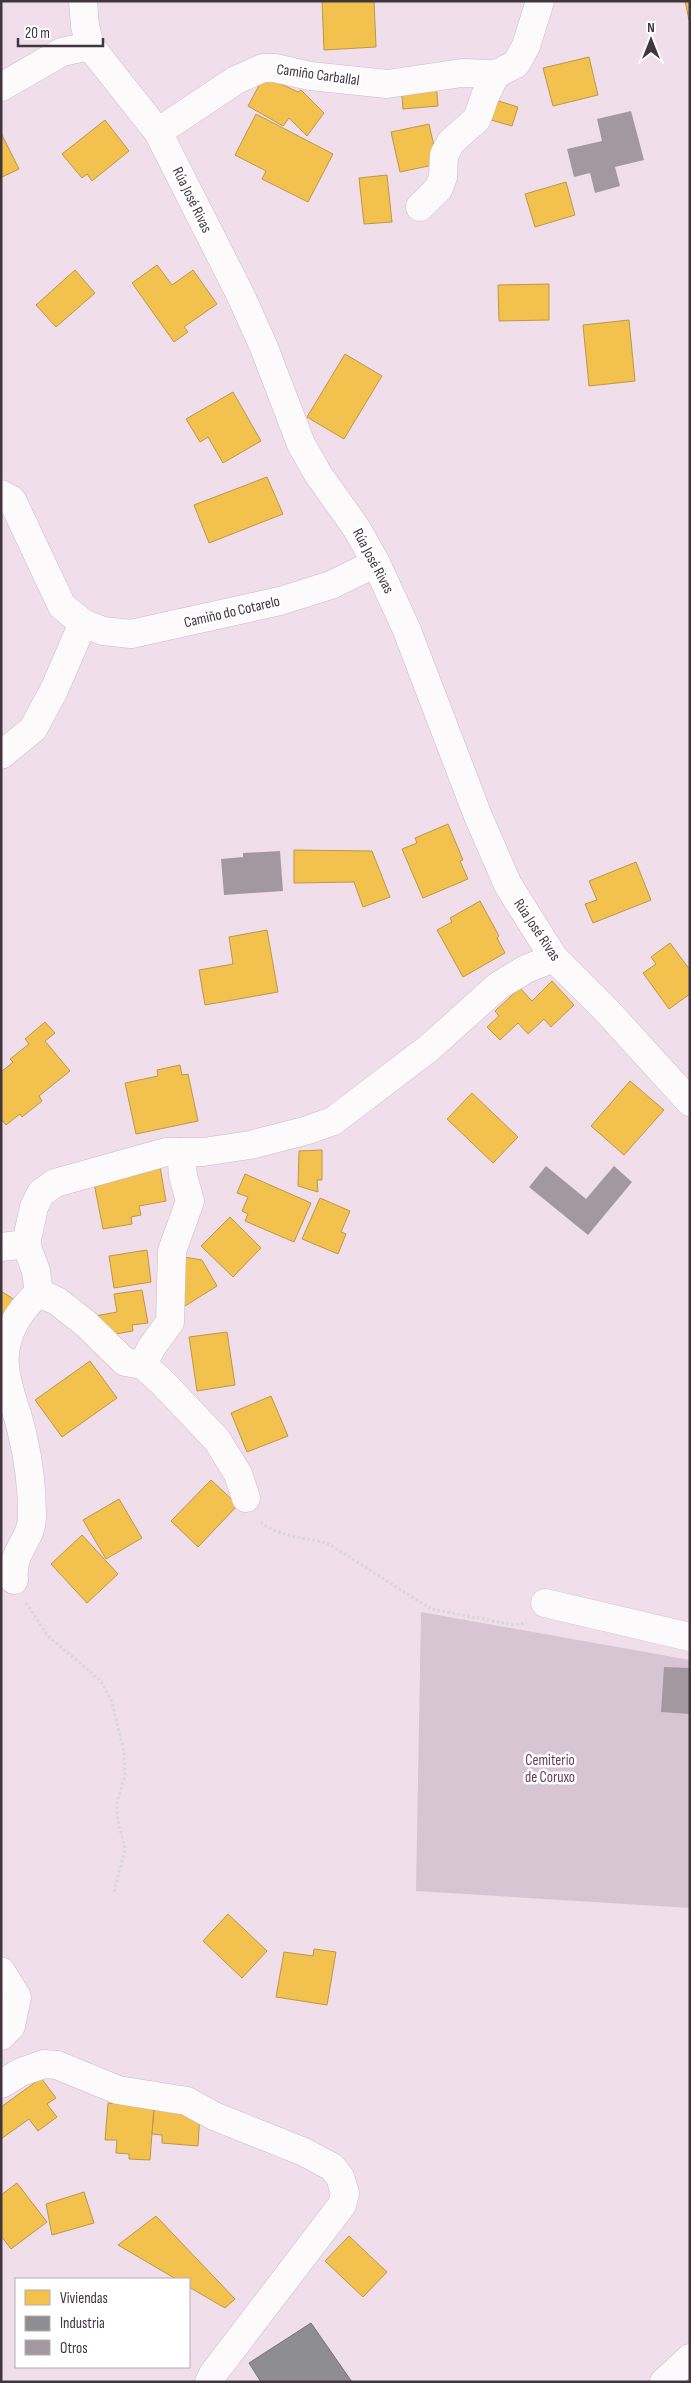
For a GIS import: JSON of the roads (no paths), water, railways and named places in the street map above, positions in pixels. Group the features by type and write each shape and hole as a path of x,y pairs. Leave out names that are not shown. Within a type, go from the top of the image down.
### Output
{"street":[{"name":"Rúa José Rivas","path":"83,1 84,26 90,46 158,132 251,320 301,444 318,474 357,529 376,563 406,628 478,816 508,885 554,958 687,1096"},
{"path":"420,207 439,188 443,177 444,155 451,142 477,119 485,96 496,74 516,64 526,46 540,1"},
{"path":"1,87 62,52 90,46"},
{"name":"Camiño Carballal","path":"158,132 236,80 263,68 387,84 462,74 496,74"},
{"name":"Camiño do Cotarelo","path":"1,494 12,500 62,606 83,623 103,631 130,634 280,601 331,585 376,563"},
{"path":"1,755 33,729 54,690 83,623"},
{"path":"14,1580 13,1568 17,1553 29,1534 32,1519 30,1477 22,1430 3,1373 9,1334 16,1317 38,1293 36,1272 14,1246 41,1193 54,1183 166,1152 203,1152 250,1145 308,1130 333,1120 429,1048 498,986 526,969 554,958"},
{"path":"143,1365 151,1348 170,1322 172,1251 190,1201 183,1176 181,1152"},
{"path":"38,1293 57,1301 85,1322 125,1362 143,1365 162,1382 217,1440 238,1474 246,1498"},
{"path":"545,1603 690,1637"},
{"path":"1,1971 17,1997 11,2026 1,2036"},
{"path":"1,2084 35,2066 57,2066 118,2090 187,2101 214,2116 304,2152 332,2167 340,2176 344,2193 342,2205 213,2374 210,2382"},
{"path":"664,2382 690,2358"}],"park label":[{"name":"Cemiterio de Coruxo","path":"550,1768"}]}
